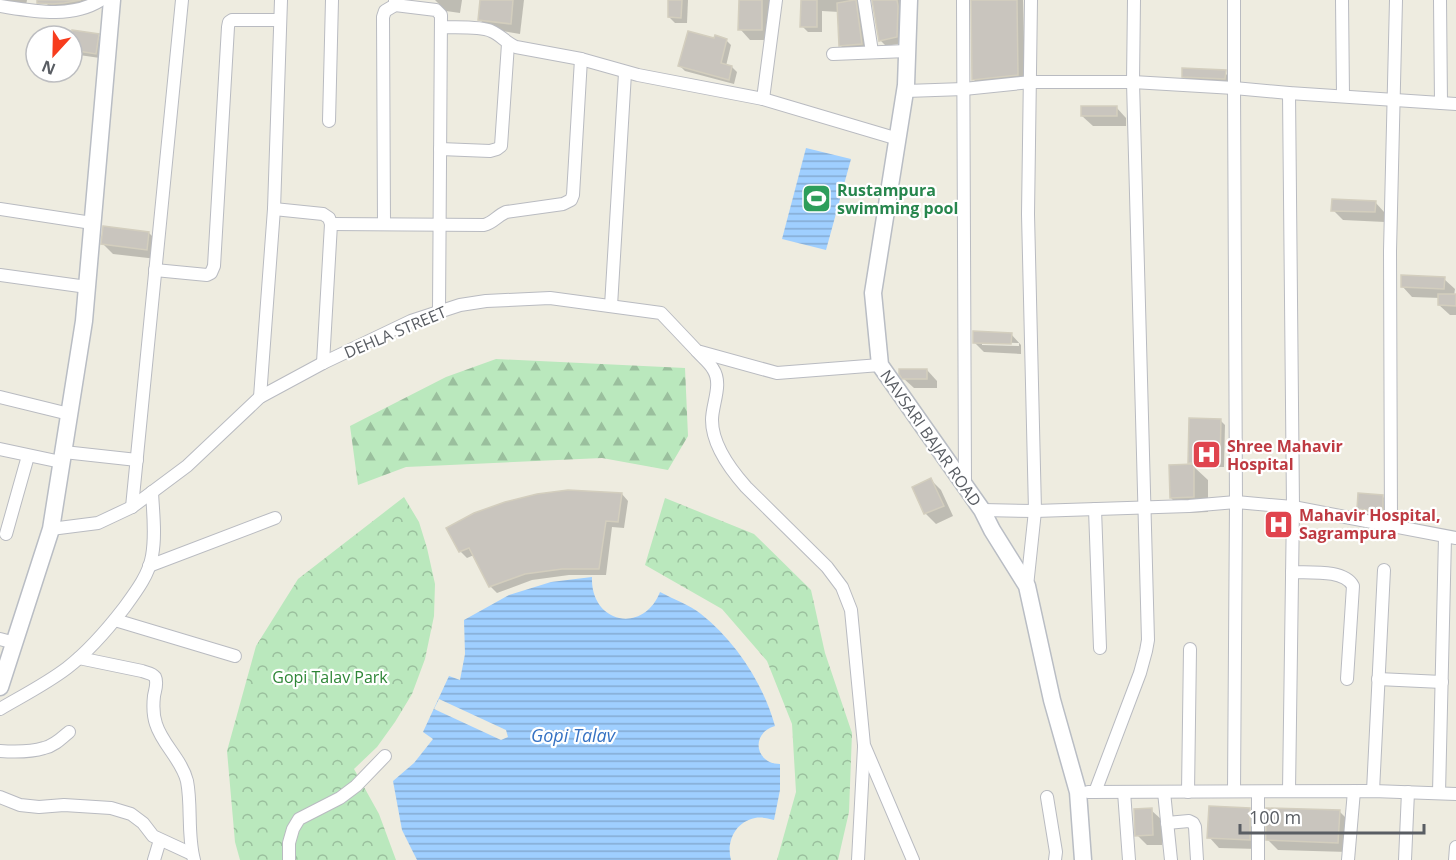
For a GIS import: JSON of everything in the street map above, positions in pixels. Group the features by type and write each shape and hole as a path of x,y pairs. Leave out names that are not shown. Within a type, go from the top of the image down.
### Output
{"main road":[{"path":"0,687 7,641 51,529 84,321 112,0"},
{"name":"NAVSARI BAJAR ROAD","path":"909,0 906,91 873,293 880,366 982,510 1027,586 1052,700 1087,792 1083,860"}],"street":[{"path":"0,6 48,12 76,11 101,0"},
{"path":"132,507 182,0"},
{"path":"260,397 274,209 281,0"},
{"path":"329,121 333,0"},
{"path":"763,99 776,0"},
{"path":"864,0 872,52"},
{"path":"963,0 965,486"},
{"path":"1027,586 1035,511 1028,214 1031,0"},
{"path":"1134,0 1133,82 1148,639 1140,673 1087,792 1373,791 1456,794"},
{"path":"1234,0 1236,502 1234,791"},
{"path":"1342,0 1343,95"},
{"path":"1390,525 1390,251 1396,0"},
{"path":"1440,0 1441,103"},
{"path":"384,224 383,17 385,11 395,2 436,10 441,15 439,311"},
{"path":"155,270 207,275 211,273 214,266 229,22 232,20 280,20"},
{"path":"441,27 488,29 498,34 508,44 516,47 581,59 625,73 763,99 898,139"},
{"path":"440,149 490,151 501,146 508,44"},
{"path":"833,54 907,51"},
{"path":"331,224 484,225 506,212 563,204 571,200 581,59"},
{"path":"611,306 625,73"},
{"path":"906,91 964,89 1031,82 1133,82 1456,104"},
{"path":"1289,93 1293,507 1289,791"},
{"path":"0,208 92,223"},
{"path":"274,209 323,214 329,218 331,224 323,363"},
{"path":"0,274 87,287"},
{"name":"DEHLA STREET","path":"51,529 98,523 132,507 187,466 260,397 323,363 411,321 439,311 486,301 550,298 661,313 717,376 712,420 715,439 735,474 827,567 848,599 864,745"},
{"path":"697,351 777,373 880,366"},
{"path":"0,397 69,414"},
{"path":"0,449 28,456 137,460"},
{"path":"6,534 28,456"},
{"path":"0,709 44,684 79,658 105,633 134,595 152,558 154,541 152,492"},
{"path":"982,510 1035,511 1189,506 1236,502 1293,507 1451,537 1442,682 1439,793"},
{"path":"1095,509 1100,648"},
{"path":"149,566 275,518"},
{"path":"1373,791 1384,570"},
{"path":"1292,572 1336,574 1351,582 1353,586 1347,679"},
{"path":"114,620 235,656"},
{"path":"1188,792 1190,649"},
{"path":"79,658 142,671 155,677 156,725 185,774 188,785 193,857"},
{"path":"1378,679 1442,682"},
{"path":"0,751 46,748 69,732"},
{"path":"858,860 864,745"},
{"path":"864,745 913,860"},
{"path":"289,860 289,843 299,819 339,798 356,786 385,756"},
{"path":"1348,860 1354,791"},
{"path":"1124,792 1130,860"},
{"path":"1164,792 1171,860"},
{"path":"1258,792 1258,860"},
{"path":"1405,860 1408,792"},
{"path":"0,797 20,805 111,808 131,814 143,823 153,836 193,857"},
{"path":"1047,797 1056,852 1054,860"},
{"path":"1167,823 1189,821 1193,823 1197,860"},
{"path":"154,860 160,840"},
{"path":"1455,860 1456,847"}],"green space":[{"path":"496,359 685,368 688,436 668,470 602,458 406,467 358,485 350,426 446,377"},
{"name":"Gopi Talav Park","path":"404,497 419,522 427,548 435,584 434,616 425,659 412,694 377,747 354,769 379,814 396,860 240,860 235,842 227,751 256,646 298,579"},
{"path":"665,498 754,534 811,590 825,653 852,733 849,812 838,860 777,860 796,792 792,724 767,661 722,609 645,565"}],"water":[{"name":"Rustampura swimming pool","path":"806,148 851,159 826,250 782,239"},
{"name":"Gopi Talav","path":"592,577 594,593 599,605 608,613 619,618 630,618 642,614 652,606 660,592 701,614 737,650 756,679 775,726 767,730 759,741 761,754 765,759 780,764 780,790 774,820 757,818 748,820 737,828 731,840 731,860 417,860 402,830 393,781 414,763 433,739 423,732 449,676 460,680 465,654 464,620 509,595 551,582"}],"pier":[{"path":"439,699 506,730 508,737 501,740 434,709"}],"building":[{"path":"37,0 81,0 52,4 37,3"},
{"path":"480,0 513,0 511,24 478,20"},
{"path":"668,0 682,0 681,18 668,17"},
{"path":"739,0 762,0 762,30 738,30"},
{"path":"801,0 817,0 817,27 800,27"},
{"path":"856,0 862,44 839,46 837,3"},
{"path":"872,0 897,0 897,37 879,41"},
{"path":"971,0 1017,0 1018,75 972,80"},
{"path":"688,31 727,39 721,63 732,66 729,80 678,66"},
{"path":"84,32 99,34 96,54 84,52"},
{"path":"1182,68 1226,70 1225,79 1182,77"},
{"path":"1081,106 1117,106 1117,116 1081,116"},
{"path":"1332,199 1376,201 1375,212 1331,211"},
{"path":"103,226 149,232 147,250 101,244"},
{"path":"1401,275 1445,277 1444,289 1401,287"},
{"path":"1438,294 1456,294 1456,306 1438,305"},
{"path":"973,331 1012,333 1011,344 973,343"},
{"path":"899,369 927,369 927,379 902,379"},
{"path":"1189,418 1221,419 1220,463 1188,463"},
{"path":"1194,464 1194,497 1170,498 1169,465"},
{"path":"931,478 944,506 924,514 912,487"},
{"path":"568,490 622,493 618,522 606,521 599,569 562,569 525,574 489,587 469,548 459,552 446,528 474,513 505,502 537,494"},
{"path":"1358,493 1383,495 1383,511 1357,509"},
{"path":"1268,513 1285,515 1284,533 1267,532"},
{"path":"1209,806 1250,808 1250,840 1207,838"},
{"path":"1152,808 1153,835 1135,836 1134,809"},
{"path":"1266,808 1340,810 1338,843 1266,840"}],"place":[{"name":"Rustampura swimming pool","path":"816,199"},
{"name":"Shree Mahavir Hospital","path":"1206,455"},
{"name":"Mahavir Hospital, Sagrampura","path":"1278,524"}]}
